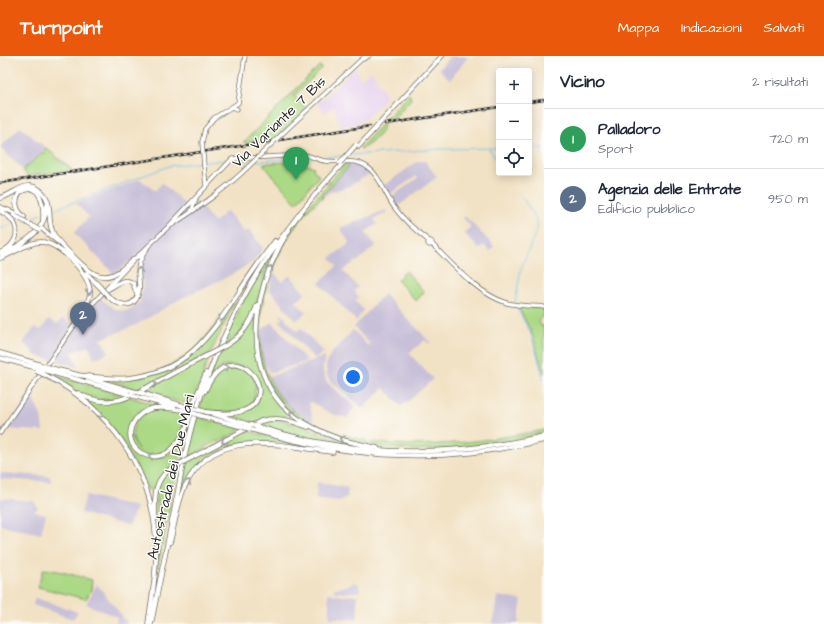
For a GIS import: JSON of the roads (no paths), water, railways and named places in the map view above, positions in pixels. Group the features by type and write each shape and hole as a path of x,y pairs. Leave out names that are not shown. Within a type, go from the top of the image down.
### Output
{"highway":[{"name":"Autostrada dei Due Mari","path":"357,146 439,56"},
{"name":"Autostrada dei Due Mari","path":"149,624 184,450 194,411 206,373 232,314 255,272 275,241 301,207 442,56"},
{"name":"Autostrada dei Due Mari","path":"149,624 156,601 186,450 199,401 212,365 228,327 247,290 268,255 292,222 341,163"},
{"path":"0,353 37,368 47,376 82,396 105,402 116,401 134,394 225,346 238,338 248,326 256,309 264,283 276,254 292,226 341,163"},
{"path":"0,196 10,194 25,186 36,188 42,192 46,200 46,214 53,233 88,280 90,290 89,299 80,317"},
{"path":"0,255 14,241 16,235 16,199 19,194 24,190 29,189 36,192 46,205"},
{"path":"0,209 40,228 88,271 94,274 102,276 112,275 140,255"},
{"path":"0,255 28,240 40,228 46,214"},
{"path":"15,215 24,217 40,228 66,252"},
{"path":"52,238 85,273"},
{"path":"0,358 37,368 77,375 111,378 137,377 162,370 186,357 201,343 214,328 275,241"},
{"path":"0,255 32,243 40,242 52,244 66,252"},
{"path":"78,267 108,296 117,303 125,305 133,302 137,295 139,286 138,267 147,248"},
{"path":"106,290 118,282 125,280 133,283 137,295"},
{"path":"264,283 258,312 256,333 258,355 264,375 274,394 287,409 307,424 325,433"},
{"path":"186,450 203,394 213,377 221,368 232,364 238,365 249,370 255,377 259,389 258,395 255,402 248,409 236,413 226,414 204,413"},
{"path":"54,371 134,396 204,413 245,425 255,426 318,442 353,448 424,452 462,450 501,445 544,436"},
{"path":"185,409 157,408 143,412 134,422 131,430 130,436 133,444 142,453 155,457 169,453 175,448 186,431 194,402 206,373"},
{"path":"77,375 141,393 185,409"},
{"path":"66,387 94,408 110,424 130,454 148,494 156,532"},
{"path":"149,624 156,557 155,494 156,487 164,474 174,467 266,419 276,418 287,420 342,440 381,448 386,451"},
{"path":"245,425 250,429 302,443 344,451"},
{"path":"156,601 183,492 191,476 199,466 220,451 232,446 263,443 321,450 389,455 446,455 502,449 544,440"}],"main road":[{"path":"206,186 202,142 205,129 214,118 238,104 246,56"},
{"name":"Via Variante 7 Bis","path":"168,227 210,200 235,180 365,56"},
{"name":"Via Variante 7 Bis","path":"362,60 370,56"},
{"path":"232,107 240,94"},
{"path":"232,107 238,109"},
{"path":"0,434 80,317 232,159 307,155 324,161 354,162 367,166 374,173 394,207 408,224 480,289 498,299 515,304 544,307"},
{"path":"205,176 208,180 213,179"},
{"path":"201,191 205,176"},
{"path":"196,198 199,204 204,204"},
{"path":"191,212 196,198"},
{"path":"182,211 183,215 186,215"}],"waterway":[{"path":"350,155 441,149 496,148"},
{"path":"532,148 544,148"},
{"path":"489,149 496,159"},
{"path":"326,157 345,156"},
{"path":"257,161 308,158"},
{"path":"206,162 227,160"},
{"path":"234,161 252,161"},
{"path":"50,211 169,166 203,162"},
{"path":"515,303 521,269 538,226 534,215 522,197"},
{"path":"26,220 42,214"},
{"path":"0,229 13,224"},
{"path":"516,306 532,336 544,381"}],"railway":[{"path":"532,102 544,100"},
{"path":"385,124 496,107"},
{"path":"0,183 370,126"}],"place":[{"name":"Palladoro","path":"296,180"},
{"name":"Agenzia delle Entrate","path":"83,335"}]}
